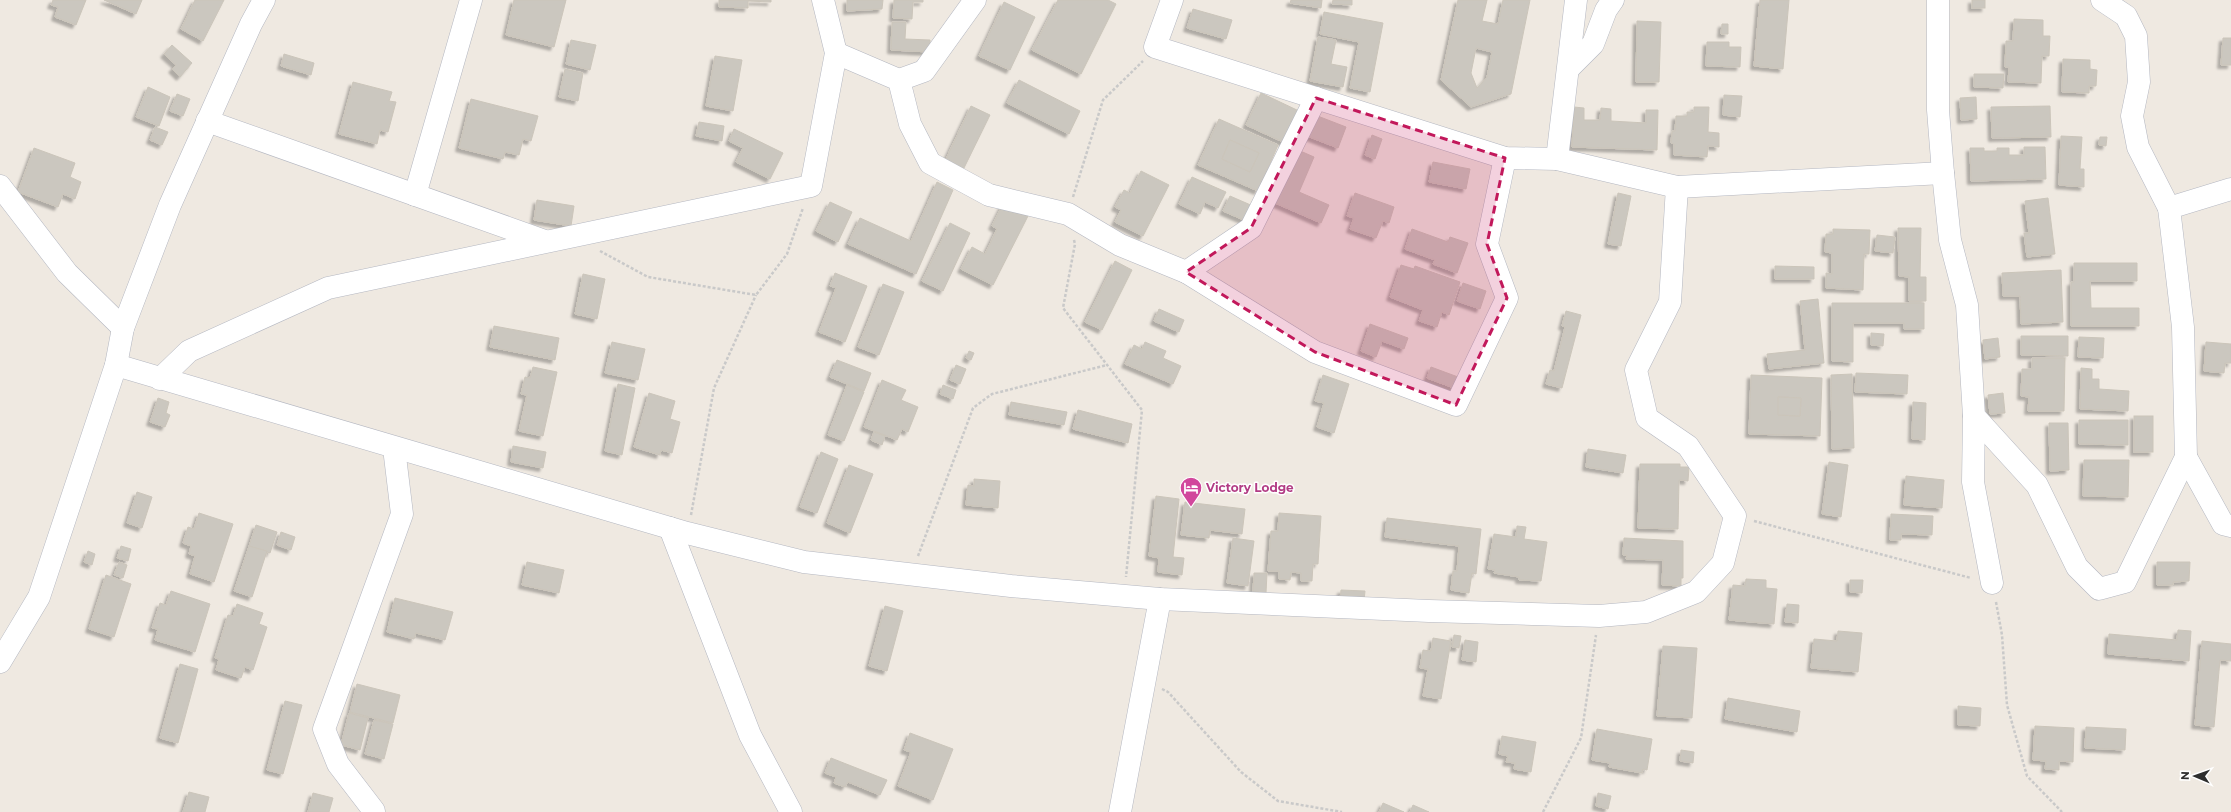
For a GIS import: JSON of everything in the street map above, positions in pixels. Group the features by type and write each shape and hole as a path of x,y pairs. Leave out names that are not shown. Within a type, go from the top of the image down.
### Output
{"street":[{"path":"0,662 39,597 116,365 123,328 170,205 251,24 264,0"},
{"path":"415,195 472,0"},
{"path":"160,379 189,351 328,288 811,186 836,53 823,0"},
{"path":"836,53 899,80 924,71 975,0"},
{"path":"1172,0 1155,47 1505,158 1557,159 1677,187 1943,173"},
{"path":"1557,159 1576,0"},
{"path":"1569,68 1593,44 1606,10 1613,0"},
{"path":"1938,0 1938,110 1943,173 1950,240 1967,305 1974,416 1973,482 1992,583"},
{"path":"1974,416 2037,485 2077,567 2099,589 2125,582 2186,457 2183,327 2169,208 2138,147 2132,116 2139,82 2136,36 2126,16 2102,0"},
{"path":"899,80 910,124 930,163 988,195 1068,214 1120,245 1186,272 1316,352 1456,405 1507,298 1487,244 1505,158"},
{"path":"1186,272 1251,228 1316,98"},
{"path":"208,120 546,241"},
{"path":"0,186 67,273 123,328"},
{"path":"116,365 678,531 804,562 911,575 1160,599 1599,616 1646,612 1696,592 1724,563 1735,516 1688,446 1647,418 1636,370 1670,302 1677,187"},
{"path":"2169,208 2231,189"},
{"path":"375,812 338,764 324,729 402,514 394,448"},
{"path":"2186,457 2223,524 2231,526"},
{"path":"678,531 750,735 791,812"},
{"path":"1120,812 1160,599"}],"path":[{"path":"1124,595 1142,410 1063,308 1075,244 1068,214 1103,100 1131,74 1155,47"},
{"path":"678,531 714,388 756,295 787,254 811,186"},
{"path":"575,237 648,277 756,295"},
{"path":"911,575 973,408 992,394 1107,365"},
{"path":"1735,516 1992,583 2002,635 2007,705 2026,776 2062,812"},
{"path":"1543,812 1580,738 1599,616"},
{"path":"1144,680 1168,692 1241,772 1278,801 1342,812"}],"highlighted area":[{"path":"1316,98 1505,158 1487,244 1507,298 1456,405 1315,352 1186,272 1251,228"}],"building":[{"path":"53,0 86,0 76,25 55,17 58,7 51,5"},
{"path":"104,0 142,0 136,14"},
{"path":"195,0 224,0 203,41 181,29"},
{"path":"514,0 566,0 554,47 506,35"},
{"path":"719,0 771,0 771,2 748,1 748,8 719,7"},
{"path":"847,0 883,0 882,9 847,11"},
{"path":"894,0 923,0 923,2 913,2 912,19 893,18"},
{"path":"1058,0 1108,0 1116,4 1081,74 1032,50"},
{"path":"1291,0 1322,0 1321,8 1290,3"},
{"path":"1333,0 1352,0 1352,5 1332,4"},
{"path":"1458,0 1487,0 1482,21 1498,24 1503,0 1530,0 1511,94 1471,107 1441,80","holes":["1476,48 1492,52 1487,77 1477,88 1471,73"]},
{"path":"1760,0 1789,0 1783,69 1754,66"},
{"path":"1972,0 1985,0 1985,8 1972,8"},
{"path":"1004,2 1035,17 1010,70 979,56"},
{"path":"1193,9 1232,20 1226,39 1187,28"},
{"path":"1324,12 1383,23 1370,92 1350,88 1359,42 1320,34"},
{"path":"2014,19 2043,20 2043,36 2050,36 2049,56 2042,56 2041,83 2008,82 2009,67 2005,67 2006,41 2013,41"},
{"path":"1637,21 1661,22 1659,82 1636,82"},
{"path":"892,22 906,22 905,39 930,40 930,52 891,50"},
{"path":"1722,24 1728,24 1728,34 1721,34"},
{"path":"1318,37 1336,40 1331,64 1347,67 1343,87 1310,81"},
{"path":"2223,38 2231,38 2231,65 2221,65"},
{"path":"571,40 596,45 590,70 566,64"},
{"path":"1707,42 1729,42 1729,47 1741,47 1740,67 1706,66"},
{"path":"172,45 192,63 180,77 172,69 176,65 164,54"},
{"path":"284,54 314,63 311,75 281,66"},
{"path":"715,56 742,60 733,111 706,106"},
{"path":"2063,59 2090,60 2090,69 2097,70 2096,86 2089,86 2089,93 2062,92"},
{"path":"565,69 583,73 578,101 559,97"},
{"path":"1974,74 2004,74 2003,88 1974,87"},
{"path":"1019,80 1080,111 1069,134 1007,103"},
{"path":"353,82 392,92 389,101 396,102 388,132 380,130 377,144 339,134"},
{"path":"148,87 170,97 159,126 136,117"},
{"path":"1261,93 1299,111 1285,143 1246,125"},
{"path":"177,94 190,99 183,116 170,111"},
{"path":"1724,95 1742,96 1740,117 1723,115"},
{"path":"1976,97 1977,119 1961,120 1960,98"},
{"path":"471,99 538,116 531,141 523,139 519,155 505,152 503,159 459,148"},
{"path":"971,106 990,115 962,172 944,163"},
{"path":"2050,106 2051,137 1992,138 1991,107"},
{"path":"1574,107 1584,108 1584,120 1600,120 1601,108 1611,109 1611,121 1646,123 1646,110 1658,110 1657,150 1572,147"},
{"path":"1694,107 1709,107 1708,132 1719,133 1719,147 1708,146 1707,157 1674,155 1674,144 1671,143 1672,131 1675,131 1676,116 1687,116 1687,112 1694,112"},
{"path":"1315,115 1346,127 1338,148 1307,136"},
{"path":"1219,119 1278,145 1258,191 1198,165","holes":["1230,140 1259,153 1250,172 1222,159"]},
{"path":"699,122 724,126 722,141 696,136"},
{"path":"155,127 168,132 162,145 150,140"},
{"path":"734,129 783,153 770,179 736,162 743,148 729,141"},
{"path":"1372,135 1382,139 1375,159 1365,155"},
{"path":"2061,136 2082,137 2080,169 2084,169 2084,187 2059,185"},
{"path":"2100,137 2107,137 2106,146 2099,145"},
{"path":"1230,140 1259,153 1250,172 1222,159"},
{"path":"2024,147 2045,147 2046,179 1971,181 1970,148 1984,148 1984,151 1997,151 1997,148 2009,148 2009,155 2024,155"},
{"path":"34,148 75,163 70,177 81,182 75,199 63,194 58,207 18,192"},
{"path":"1298,150 1314,157 1299,192 1329,205 1321,223 1275,203"},
{"path":"1433,162 1470,169 1466,189 1429,182"},
{"path":"1141,171 1169,185 1143,236 1115,222 1121,210 1115,207 1124,190 1130,193"},
{"path":"1192,177 1226,192 1218,208 1205,202 1200,214 1179,204"},
{"path":"937,182 953,190 916,274 848,244 860,218 911,241"},
{"path":"1355,193 1394,207 1389,223 1383,221 1376,238 1350,229 1354,218 1347,216"},
{"path":"1618,193 1631,196 1621,246 1608,244"},
{"path":"1230,196 1253,206 1246,221 1223,211"},
{"path":"2048,198 2055,254 2027,257 2024,233 2029,233 2025,201"},
{"path":"537,200 574,206 571,226 534,220"},
{"path":"830,202 852,212 838,242 816,231"},
{"path":"1003,204 1028,216 993,285 961,269 972,247 985,254 997,229 992,226"},
{"path":"950,223 970,233 943,291 922,281"},
{"path":"1898,228 1921,228 1920,277 1926,277 1926,301 1909,301 1909,277 1899,276"},
{"path":"1412,229 1448,242 1450,237 1468,243 1457,273 1433,264 1435,260 1405,249"},
{"path":"1833,229 1870,230 1869,254 1864,254 1863,290 1826,288 1826,273 1832,274 1832,253 1825,252 1826,234 1833,234"},
{"path":"1877,235 1895,237 1893,253 1875,251"},
{"path":"1115,261 1132,270 1102,330 1085,322"},
{"path":"2074,263 2137,263 2137,281 2090,281 2091,308 2139,308 2139,326 2071,326 2071,282 2074,282"},
{"path":"1401,265 1414,269 1415,266 1460,282 1449,315 1442,312 1437,327 1419,321 1423,310 1390,297"},
{"path":"1775,266 1814,267 1814,279 1775,279"},
{"path":"2061,270 2063,322 2021,324 2020,296 2003,296 2002,273"},
{"path":"835,273 867,286 845,342 819,332 836,288 830,286"},
{"path":"583,274 605,279 597,319 575,314"},
{"path":"1463,283 1486,291 1480,309 1457,301"},
{"path":"883,284 904,292 879,355 858,347"},
{"path":"1818,299 1824,363 1769,369 1767,354 1805,350 1800,301"},
{"path":"1832,303 1924,303 1924,329 1904,329 1904,323 1853,323 1853,362 1832,361"},
{"path":"1159,309 1184,320 1179,332 1154,321"},
{"path":"1566,311 1581,315 1562,388 1546,384 1550,370 1554,371 1565,327 1562,326"},
{"path":"1370,324 1408,338 1404,349 1382,341 1376,357 1361,351"},
{"path":"494,326 559,338 555,360 490,347"},
{"path":"1871,333 1884,334 1883,346 1871,345"},
{"path":"2021,336 2068,336 2068,356 2021,355"},
{"path":"2079,337 2104,338 2103,358 2078,357"},
{"path":"1998,338 2000,357 1985,359 1983,340"},
{"path":"612,342 645,349 638,380 605,373"},
{"path":"1145,342 1166,351 1163,358 1181,366 1173,384 1125,364 1134,345 1142,349"},
{"path":"2206,342 2231,344 2231,363 2225,363 2224,373 2204,371"},
{"path":"969,351 974,353 971,360 966,358"},
{"path":"2032,358 2065,358 2064,411 2028,411 2029,397 2021,396 2022,369 2032,369"},
{"path":"837,360 871,373 864,391 830,377"},
{"path":"956,365 966,369 960,384 950,380"},
{"path":"533,367 557,372 543,436 519,431 527,395 521,394 525,377 530,378"},
{"path":"1431,367 1458,377 1454,388 1427,378"},
{"path":"2081,368 2092,369 2092,379 2099,379 2099,389 2129,391 2128,411 2080,409"},
{"path":"1856,373 1908,375 1907,394 1855,392"},
{"path":"1852,374 1854,448 1832,449 1831,375"},
{"path":"1323,375 1349,384 1334,433 1317,427 1324,403 1315,401"},
{"path":"1751,375 1822,378 1820,436 1749,434","holes":["1778,397 1801,398 1800,416 1778,415"]},
{"path":"882,380 906,390 901,400 918,407 908,432 902,429 897,440 864,427"},
{"path":"618,384 635,388 622,455 605,451"},
{"path":"847,385 864,392 844,441 828,435"},
{"path":"943,385 956,390 953,399 940,394"},
{"path":"649,393 675,401 670,419 680,422 672,453 661,450 660,455 634,447"},
{"path":"2003,393 2005,413 1990,414 1988,395"},
{"path":"1778,397 1801,398 1800,416 1778,415"},
{"path":"158,398 169,402 166,413 170,415 165,427 150,422"},
{"path":"1011,402 1067,412 1064,425 1009,415"},
{"path":"1913,402 1926,403 1925,440 1912,439"},
{"path":"1078,410 1132,424 1128,443 1073,429"},
{"path":"2134,416 2153,416 2153,452 2134,452"},
{"path":"2079,420 2128,420 2128,445 2079,444"},
{"path":"2049,423 2068,423 2069,470 2050,471"},
{"path":"874,432 885,436 882,445 871,440"},
{"path":"513,446 546,452 543,468 511,462"},
{"path":"1588,449 1626,455 1623,473 1586,467"},
{"path":"821,452 838,459 817,513 800,507"},
{"path":"2084,460 2129,460 2128,497 2083,496"},
{"path":"1829,462 1848,465 1841,517 1822,514"},
{"path":"1640,464 1680,464 1680,467 1689,467 1688,481 1679,480 1678,529 1638,528"},
{"path":"849,465 873,474 850,533 827,523"},
{"path":"1906,476 1944,480 1942,508 1904,505"},
{"path":"974,479 1000,481 998,508 966,505 968,485 974,486"},
{"path":"137,492 152,497 142,528 127,523"},
{"path":"1156,496 1179,499 1173,557 1184,558 1182,575 1158,572 1159,558 1149,556"},
{"path":"1185,502 1245,509 1242,534 1210,530 1209,538 1181,535"},
{"path":"199,513 233,524 214,582 190,574 195,556 189,554 191,546 183,543 188,527 194,529"},
{"path":"1279,513 1321,516 1318,564 1313,564 1312,581 1301,581 1301,573 1291,572 1290,580 1279,579 1279,571 1268,571 1271,531 1278,531"},
{"path":"1891,514 1933,516 1932,535 1901,534 1901,540 1890,540"},
{"path":"1387,518 1481,529 1476,574 1472,573 1469,593 1451,590 1453,571 1457,571 1459,546 1385,537"},
{"path":"256,525 277,532 270,553 249,546"},
{"path":"1517,526 1526,527 1524,539 1547,542 1541,581 1519,580 1519,577 1494,573 1495,570 1488,569 1494,534 1516,537"},
{"path":"281,532 295,537 291,550 277,545"},
{"path":"1233,538 1254,541 1248,586 1227,583"},
{"path":"1624,538 1683,541 1683,578 1681,578 1681,586 1662,585 1663,560 1626,559 1627,555 1623,555"},
{"path":"121,546 131,549 128,561 117,558"},
{"path":"249,546 267,551 252,597 234,591"},
{"path":"88,551 95,554 92,565 84,562"},
{"path":"119,562 127,565 123,578 114,575"},
{"path":"527,562 564,570 559,593 522,585"},
{"path":"2157,562 2190,562 2189,581 2173,582 2173,585 2157,585"},
{"path":"1254,573 1267,573 1266,593 1253,592"},
{"path":"106,575 131,584 114,637 89,629"},
{"path":"1746,579 1766,580 1766,588 1777,589 1774,624 1729,620 1733,585 1745,586"},
{"path":"1850,580 1863,580 1862,593 1850,592"},
{"path":"1341,590 1365,591 1364,601 1340,600"},
{"path":"171,591 210,604 195,652 155,640 158,629 152,628 160,603 166,605"},
{"path":"395,598 453,612 445,640 416,633 414,639 387,632"},
{"path":"237,604 263,613 259,624 267,627 253,670 245,667 241,678 216,670 219,659 215,658 228,615 233,616"},
{"path":"1787,604 1799,605 1798,623 1785,622"},
{"path":"885,606 903,611 887,671 869,666"},
{"path":"2178,630 2191,631 2189,661 2108,654 2109,634 2177,640"},
{"path":"1838,631 1862,633 1858,672 1811,668 1814,639 1837,641"},
{"path":"1454,635 1461,636 1459,648 1452,647"},
{"path":"1433,638 1451,641 1441,699 1423,696 1428,669 1420,668 1423,650 1431,651"},
{"path":"1465,640 1478,642 1476,662 1462,660"},
{"path":"2202,641 2231,644 2231,661 2220,660 2214,727 2195,725"},
{"path":"1663,646 1697,648 1692,718 1657,716"},
{"path":"180,664 198,669 178,743 160,738"},
{"path":"357,684 400,695 393,723 350,712"},
{"path":"1728,698 1800,711 1797,732 1725,719"},
{"path":"285,701 302,705 283,774 267,770"},
{"path":"1958,706 1981,708 1980,726 1958,725"},
{"path":"349,713 368,718 360,750 341,745"},
{"path":"374,720 393,724 384,759 365,754"},
{"path":"2035,726 2074,728 2073,762 2059,761 2059,770 2045,769 2046,761 2033,760"},
{"path":"2086,727 2126,729 2125,750 2085,748"},
{"path":"1597,729 1652,739 1647,770 1643,769 1642,773 1609,767 1610,763 1592,760"},
{"path":"910,733 953,749 933,800 898,786 911,752 904,750"},
{"path":"1502,736 1536,742 1531,772 1514,769 1515,763 1506,762 1508,756 1499,754"},
{"path":"1681,750 1694,752 1693,763 1680,761"},
{"path":"831,758 887,780 880,795 848,782 845,787 834,783 836,777 825,773"},
{"path":"189,792 209,797 205,812 183,812"},
{"path":"313,793 333,798 329,812 308,812"},
{"path":"1598,793 1611,796 1608,809 1596,806"},
{"path":"1383,803 1404,812 1379,812"},
{"path":"1413,805 1429,812 1410,812"}],"place":[{"name":"Victory Lodge","path":"1191,508"}]}
